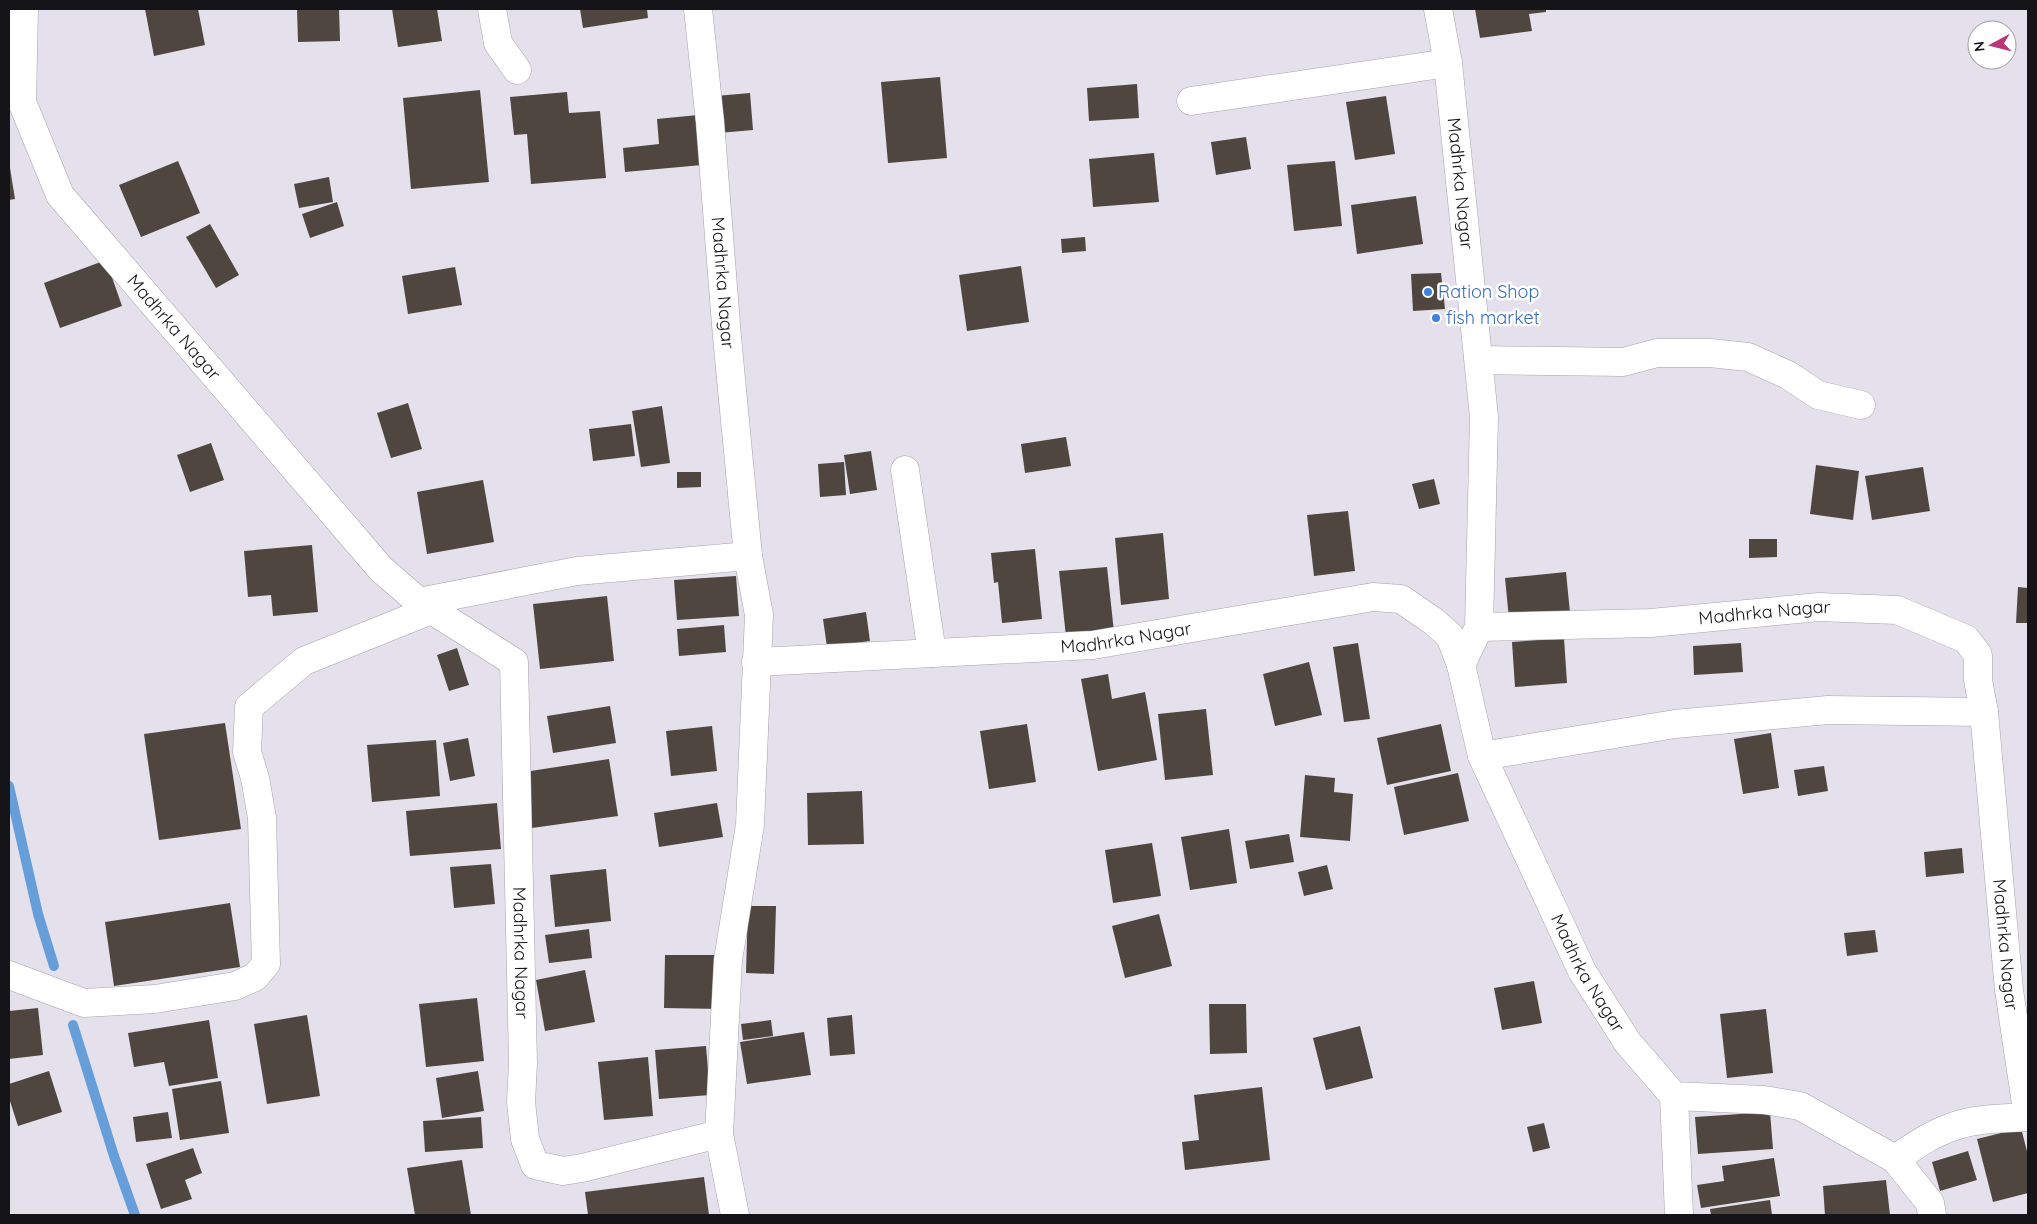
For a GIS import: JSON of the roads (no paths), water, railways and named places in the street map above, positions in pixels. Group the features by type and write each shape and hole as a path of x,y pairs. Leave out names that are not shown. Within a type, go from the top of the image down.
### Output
{"street":[{"name":"Madhrka Nagar","path":"24,9 22,102 60,195 381,569 425,606 514,662 524,1063 521,1102 525,1139 536,1165 563,1171 582,1168 719,1134"},
{"path":"492,9 498,42 517,70"},
{"name":"Madhrka Nagar","path":"698,9 710,122 727,337 748,556 759,615 750,825 728,960 719,1134 735,1215"},
{"name":"Madhrka Nagar","path":"1438,9 1448,63 1484,417 1479,627 1461,666"},
{"path":"1191,102 1448,63"},
{"path":"1479,360 1622,362 1657,353 1710,353 1748,357 1788,375 1818,395 1861,404"},
{"path":"905,470 932,653"},
{"path":"9,975 84,1003 155,1000 235,986 255,978 266,964 262,818 255,778 247,752 249,707 304,661 425,606 577,571 748,556"},
{"name":"Madhrka Nagar","path":"756,662 1092,645 1373,597 1402,599 1433,621 1450,636 1461,666 1482,756 1582,971 1628,1043 1674,1096"},
{"name":"Madhrka Nagar","path":"1479,627 1651,623 1819,607 1897,610 1966,640 1978,655 1978,680 1984,712 2009,990 2028,1117"},
{"path":"1482,756 1675,724 1828,710 1984,712"},
{"path":"1679,1215 1674,1096 1764,1100 1800,1106 1895,1159 1930,1203 1932,1215"},
{"path":"1895,1159 1926,1139 1953,1126 1995,1119 2028,1117"}],"waterway":[{"path":"9,786 38,914 54,966"},
{"path":"73,1025 114,1156 135,1215"}],"place":[{"name":"Ration Shop","path":"1428,292"},
{"name":"fish market","path":"1436,318"}]}
